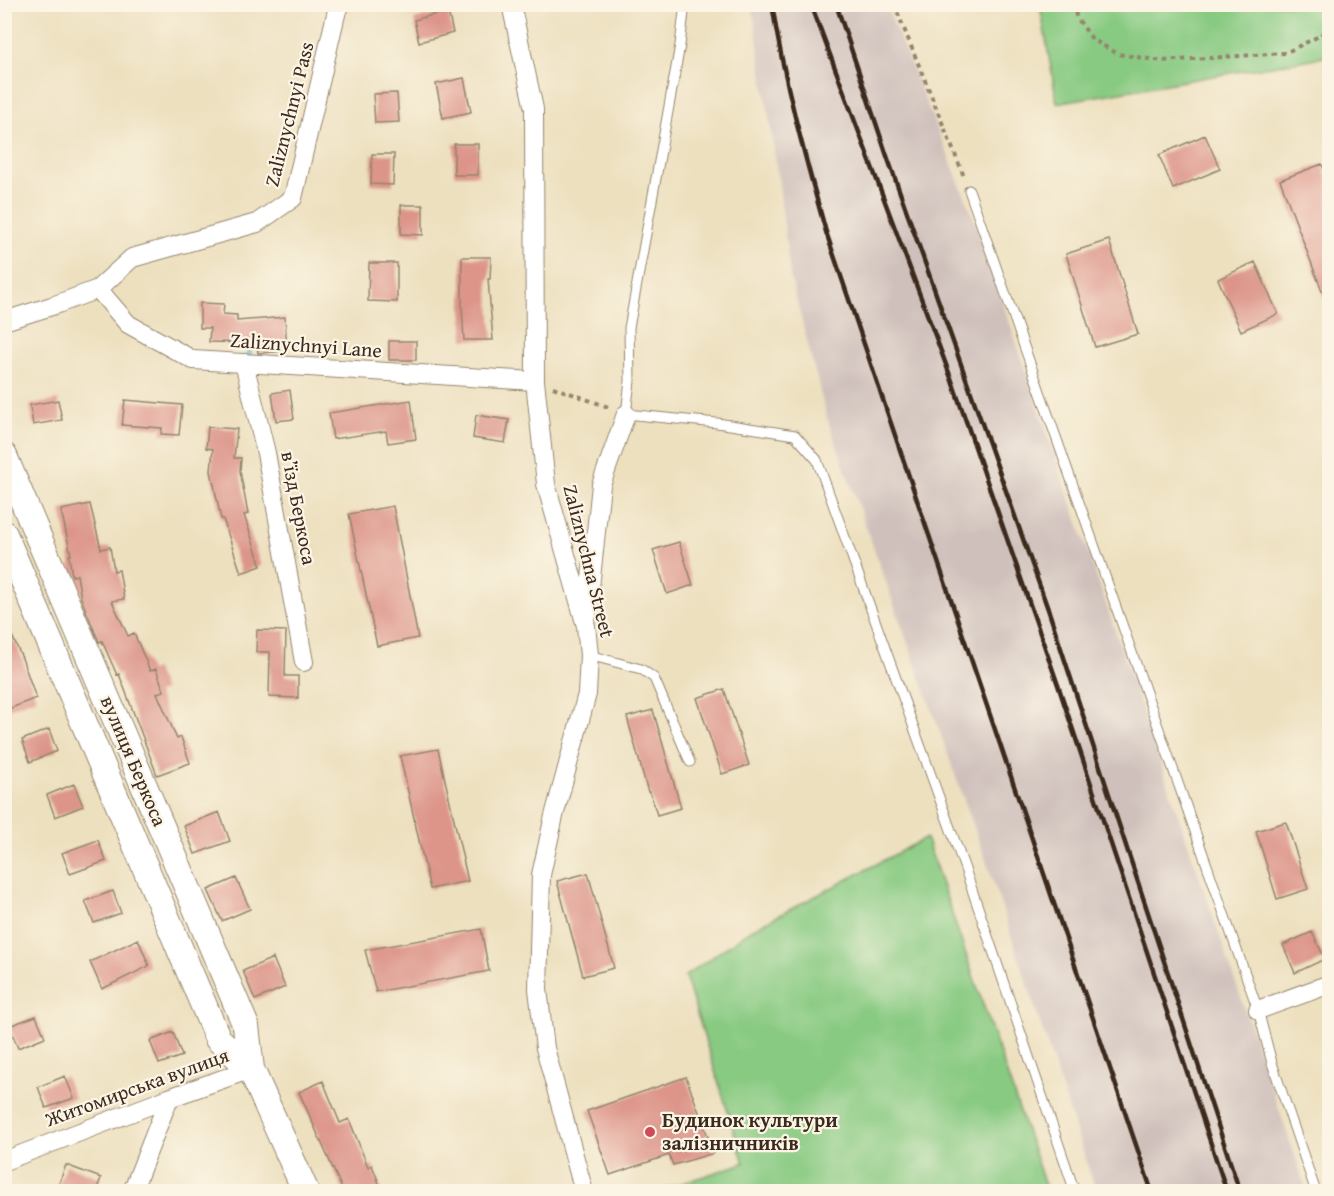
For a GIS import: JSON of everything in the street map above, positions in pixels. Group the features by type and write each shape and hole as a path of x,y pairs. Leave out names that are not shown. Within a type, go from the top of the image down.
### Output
{"street":[{"name":"Zaliznychnyi Pass","path":"98,289 132,258 257,223 293,198 337,10 342,4"},
{"name":"Zaliznychna Street","path":"511,4 534,108 535,381 546,484 586,626 589,655 588,694 554,816 541,875 538,989 545,1048 584,1191"},
{"path":"4,321 98,289"},
{"name":"Zaliznychnyi Lane","path":"98,289 128,324 194,360 535,381"},
{"name":"в’їзд Беркоса","path":"250,364 304,662"},
{"path":"586,626 601,485 626,414"},
{"name":"вулиця Беркоса","path":"4,456 246,1026 251,1069 306,1191"},
{"name":"вулиця Беркоса","path":"4,534 218,1040 251,1069"},
{"path":"1258,1010 1329,984"},
{"name":"Житомирська вулиця","path":"4,1161 251,1069"},
{"path":"132,1191 169,1098"}],"lane":[{"path":"685,4 680,45 629,328 630,381 626,414 717,423 795,435 818,460 965,869 1075,1191"},
{"path":"969,190 1258,1010 1272,1063 1316,1191"},
{"path":"589,655 641,669 654,678 690,762"}],"path":[{"path":"894,4 969,190"},
{"path":"1072,4 1077,18 1092,39 1118,54 1161,61 1285,53 1321,35 1329,25"},
{"path":"535,381 626,414"}],"shaded area":[{"path":"752,5 886,5 973,216 1307,1191 1096,1191 989,869 827,418 790,275"}],"green space":[{"path":"1040,5 1329,5 1329,56 1057,103"},
{"path":"926,838 1047,1191 658,1191 744,1163 685,976 751,930"}],"building":[{"path":"448,11 453,33 419,42 414,20"},
{"path":"464,78 471,112 443,118 436,84"},
{"path":"397,93 399,122 375,123 373,94"},
{"path":"1205,135 1220,169 1173,189 1159,155"},
{"path":"454,144 478,144 478,175 454,175"},
{"path":"372,154 394,154 393,185 371,184"},
{"path":"1322,164 1329,183 1328,307 1280,180"},
{"path":"401,205 423,205 423,235 401,234"},
{"path":"1109,240 1138,334 1095,347 1066,254"},
{"path":"462,257 491,257 490,279 488,279 493,340 464,340"},
{"path":"1255,262 1278,314 1241,331 1218,279"},
{"path":"369,263 397,263 397,302 368,301"},
{"path":"200,303 224,304 223,314 237,315 237,321 285,317 287,351 258,353 257,343 209,342 210,328 200,328"},
{"path":"389,341 416,341 416,360 389,360"},
{"path":"290,390 294,419 276,421 272,393"},
{"path":"58,400 62,420 33,425 30,405"},
{"path":"125,400 182,405 179,435 161,434 162,428 122,425"},
{"path":"411,400 416,439 388,443 386,431 333,439 329,413"},
{"path":"476,415 509,420 505,443 473,438"},
{"path":"208,427 237,429 234,458 241,458 240,471 248,514 244,515 261,566 241,573 223,519 221,519 211,471 213,449 206,448"},
{"path":"90,504 101,549 110,547 114,571 119,570 124,599 112,601 128,636 134,633 150,671 156,669 164,691 157,693 177,739 181,737 190,763 157,775 119,674 117,675 102,641 99,642 81,598 77,575 72,576 69,555 71,555 61,510"},
{"path":"393,506 418,638 377,646 349,514"},
{"path":"679,542 693,585 667,594 653,550"},
{"path":"4,618 22,658 36,698 4,711"},
{"path":"257,630 286,631 285,676 298,676 298,698 269,697 270,652 256,652"},
{"path":"724,689 749,765 722,774 697,698"},
{"path":"653,710 681,808 657,815 650,792 648,792 627,717"},
{"path":"49,729 57,751 30,762 22,740"},
{"path":"438,749 468,881 430,889 400,756"},
{"path":"74,784 83,806 55,817 47,795"},
{"path":"219,812 230,841 195,854 184,826"},
{"path":"1286,822 1308,889 1277,899 1256,831"},
{"path":"98,840 106,861 70,874 62,853"},
{"path":"588,873 614,968 583,976 557,881"},
{"path":"236,878 250,909 222,921 208,890"},
{"path":"113,891 121,913 94,923 85,901"},
{"path":"481,929 489,971 376,992 365,950"},
{"path":"1312,932 1325,959 1295,973 1283,945"},
{"path":"138,939 149,966 102,989 90,962"},
{"path":"273,958 285,987 255,1000 243,971"},
{"path":"36,1016 45,1037 18,1048 9,1026"},
{"path":"173,1032 182,1056 159,1064 150,1041"},
{"path":"65,1076 74,1098 46,1108 38,1087"},
{"name":"Будинок культури залізничників","path":"686,1077 714,1153 673,1165 669,1155 610,1175 587,1111"},
{"path":"323,1081 340,1123 349,1119 368,1167 372,1165 382,1191 343,1191 299,1092"},
{"path":"66,1165 101,1178 96,1191 56,1191"}],"waterway":[{"path":"247,336 250,362"}],"railway":[{"path":"772,4 789,91 826,232 1152,1192"},
{"path":"811,4 951,378 1058,685 1227,1192"},
{"path":"836,4 887,156 1049,612 1240,1192"}],"place":[{"name":"Будинок культури залізничників","path":"650,1132"}]}
